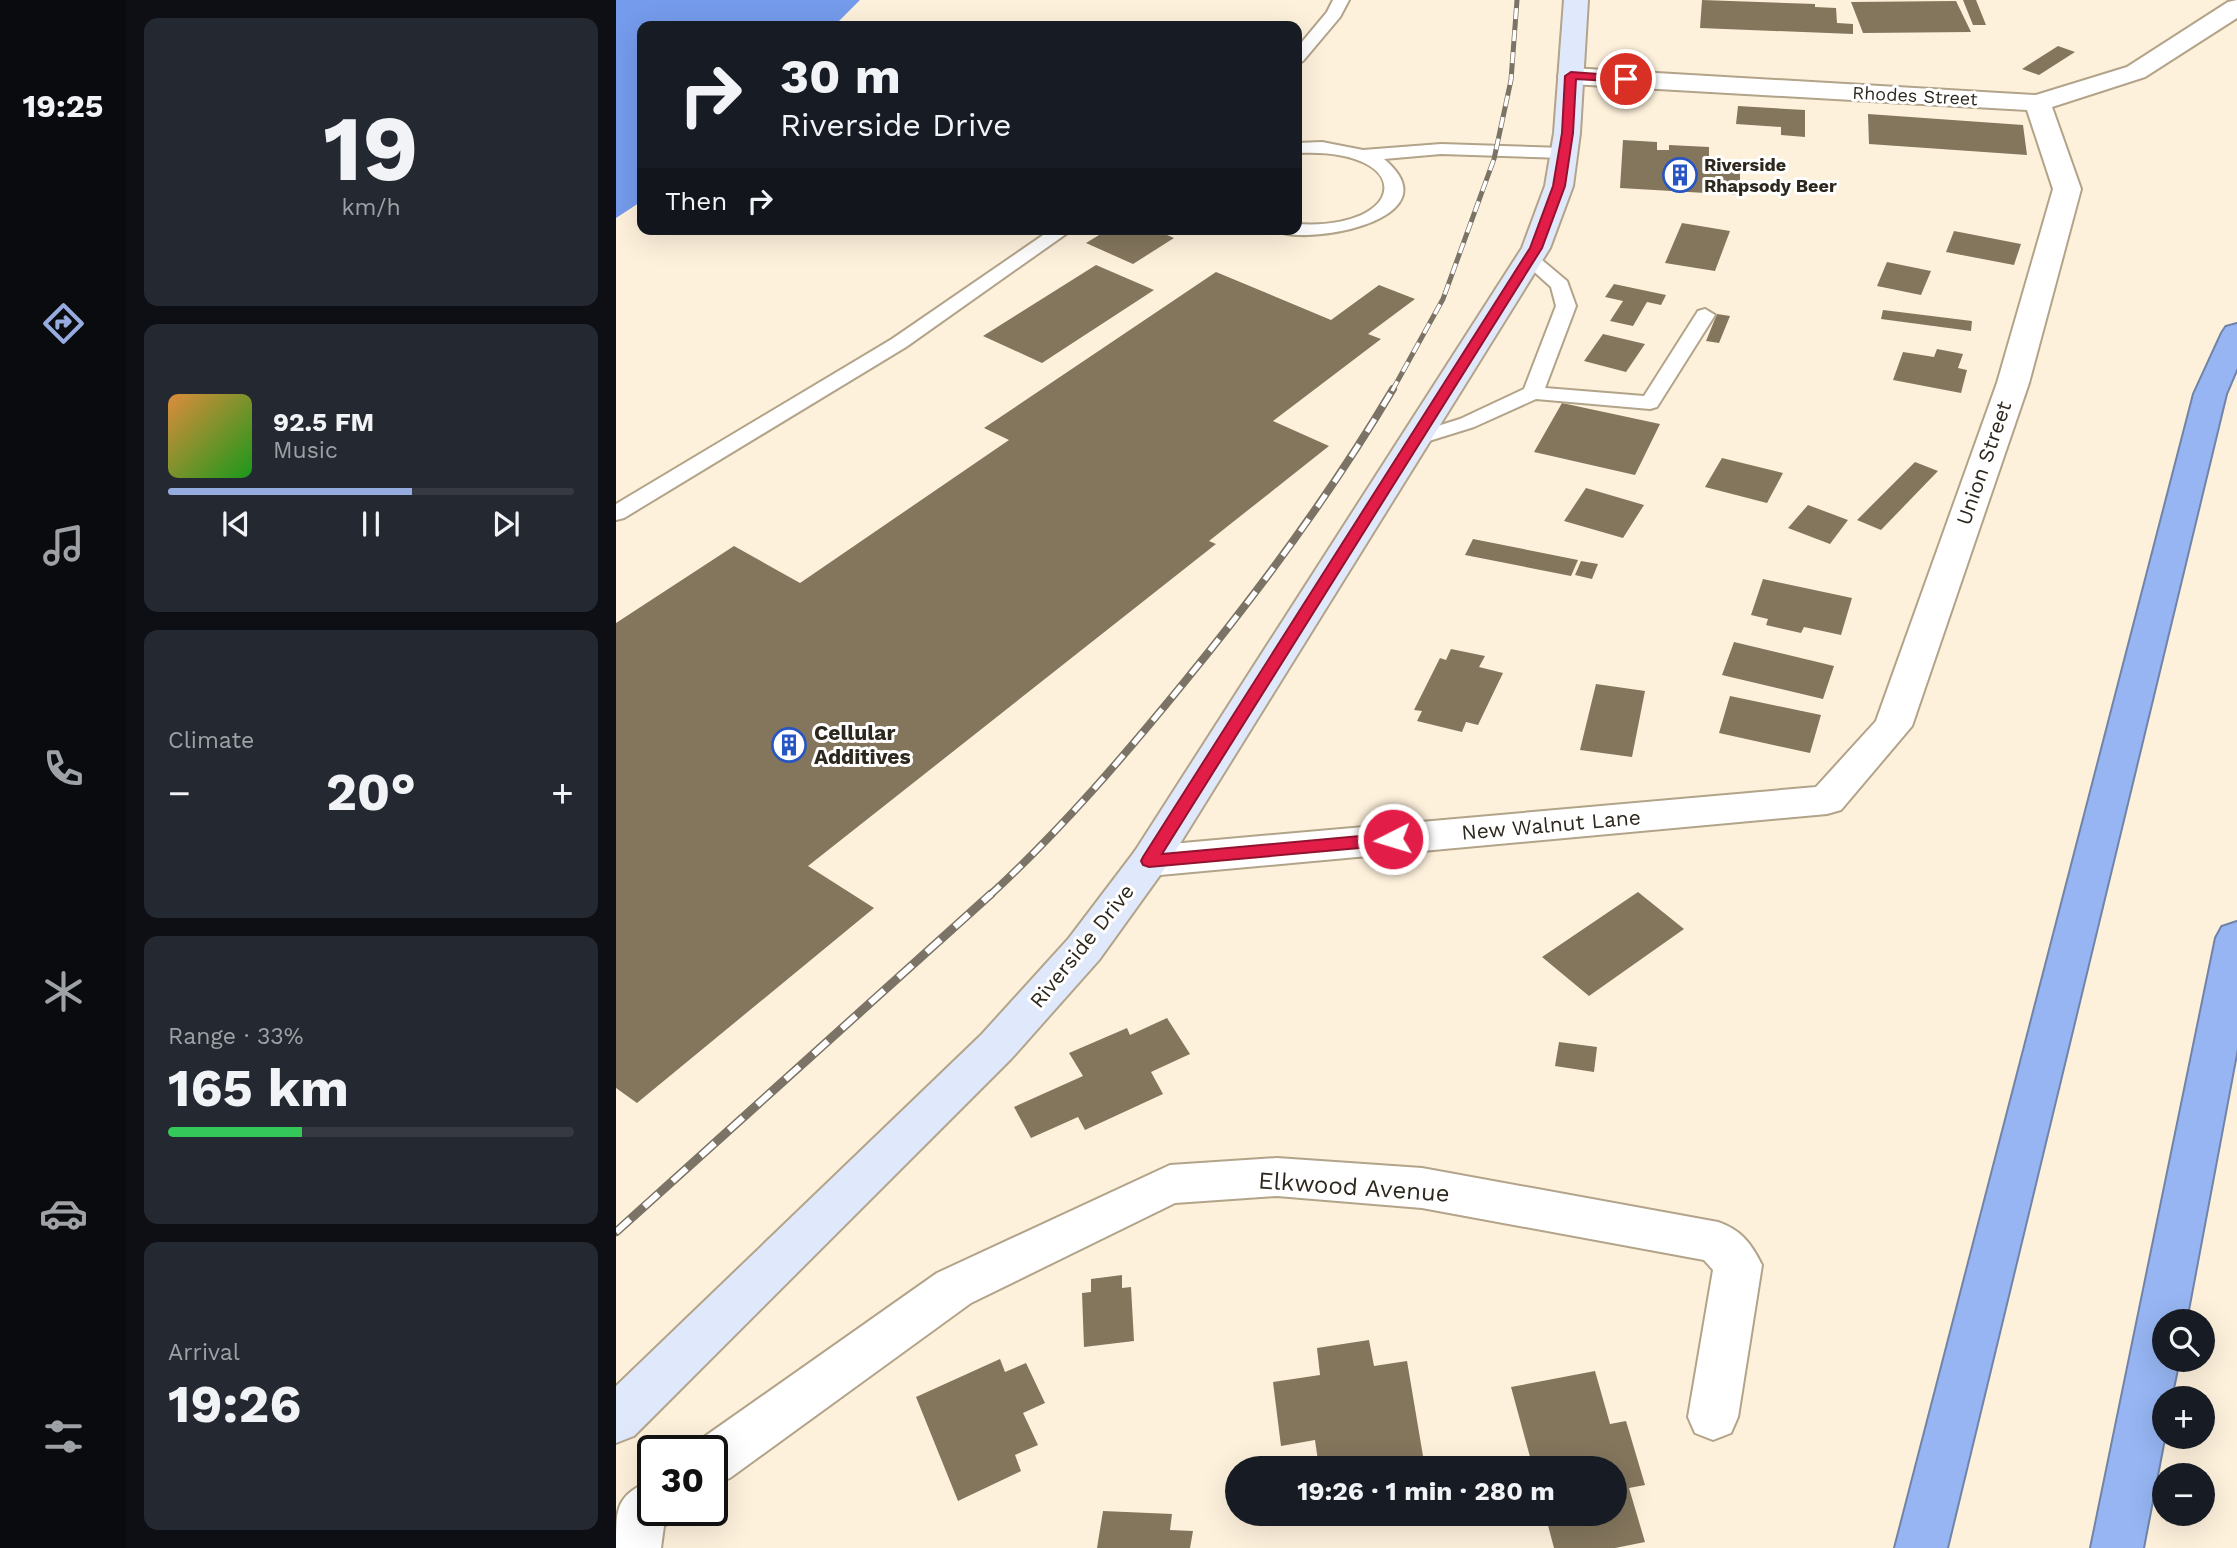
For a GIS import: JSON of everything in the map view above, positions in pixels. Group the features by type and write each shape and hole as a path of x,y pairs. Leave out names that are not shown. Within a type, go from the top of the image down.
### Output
{"highway":[{"path":"1921,1548 2210,394 2237,333"},
{"path":"2117,1548 2237,938"}],"main road":[{"name":"Riverside Drive","path":"616,1420 996,1047 1084,949 1149,861 1536,248 1559,186 1576,0"}],"street":[{"name":"Rhodes Street","path":"1571,76 2038,103 2136,72 2237,8"},
{"name":"Union Street","path":"1827,800 1893,726 2012,383 2067,189 2038,103"},
{"name":"New Walnut Lane","path":"1149,861 1827,800"},
{"name":"Elkwood Avenue","path":"728,1450 954,1288 1170,1184 1277,1177 1422,1188 1717,1242 1738,1265 1713,1417"},
{"path":"635,1548 638,1526"}],"lane":[{"path":"1302,52 1334,13 1341,0"},
{"path":"1302,148 1337,148 1363,155 1383,166 1394,180 1393,196 1381,211 1360,223 1332,230 1302,229"},
{"path":"1363,155 1441,149 1564,153"},
{"path":"616,513 898,343 1055,235"},
{"path":"1529,260 1560,285 1566,306 1532,393"},
{"path":"1416,439 1466,423 1532,393 1650,403 1705,315"}],"water":[{"path":"616,0 860,0 839,21 637,21 637,204 616,218"}],"building":[{"path":"1702,0 1815,4 1815,7 1836,8 1837,23 1853,24 1853,34 1700,28"},
{"path":"1963,0 1976,0 1986,25 1973,25"},
{"path":"1956,1 1971,32 1863,33 1851,2"},
{"path":"2058,46 2075,52 2039,75 2022,69"},
{"path":"1738,106 1805,110 1805,137 1781,135 1781,127 1736,124"},
{"path":"1868,114 2023,125 2027,155 1869,144"},
{"name":"Riverside Rhapsody Beer","path":"1623,140 1657,142 1657,150 1669,150 1669,145 1709,147 1709,161 1740,163 1740,195 1620,188"},
{"path":"1682,223 1730,231 1715,271 1665,263"},
{"path":"1954,231 2021,244 2014,265 1946,252"},
{"path":"1099,235 1167,235 1174,238 1133,264 1086,243"},
{"path":"1887,262 1931,271 1921,295 1877,286"},
{"path":"1096,265 1154,290 1042,363 983,336"},
{"name":"Cellular Additives","path":"1216,272 1331,320 1379,285 1415,299 1368,334 1381,339 1273,421 1329,446 1209,541 1216,544 808,866 874,908 637,1103 616,1088 616,623 734,546 800,583 1009,440 984,428"},
{"path":"1614,284 1666,295 1661,305 1647,302 1633,326 1610,321 1623,301 1605,297"},
{"path":"1883,310 1972,321 1971,331 1881,319"},
{"path":"1717,314 1730,316 1719,343 1706,341"},
{"path":"1603,334 1645,344 1626,372 1584,361"},
{"path":"1937,349 1963,354 1958,368 1967,370 1961,393 1893,380 1903,352 1934,357"},
{"path":"1562,403 1660,424 1635,475 1534,452"},
{"path":"1722,458 1783,473 1767,503 1705,487"},
{"path":"1915,462 1938,471 1881,530 1857,520"},
{"path":"1586,488 1644,505 1623,538 1564,521"},
{"path":"1808,505 1848,520 1830,544 1788,528"},
{"path":"1473,539 1578,560 1571,576 1465,555"},
{"path":"1581,561 1598,564 1592,579 1575,575"},
{"path":"1763,579 1852,598 1841,635 1804,627 1801,633 1766,625 1768,619 1751,615"},
{"path":"1734,642 1834,666 1823,699 1722,675"},
{"path":"1451,649 1485,656 1479,667 1503,673 1478,725 1466,722 1462,732 1417,721 1422,711 1414,710 1440,658 1446,660"},
{"path":"1596,684 1645,691 1632,757 1580,750"},
{"path":"1730,696 1821,715 1810,753 1719,733"},
{"path":"1638,892 1684,929 1589,996 1542,957"},
{"path":"1167,1018 1190,1054 1151,1072 1163,1094 1085,1130 1078,1117 1031,1138 1014,1107 1083,1076 1069,1053 1127,1028 1130,1035"},
{"path":"1559,1042 1597,1047 1594,1072 1555,1066"},
{"path":"1122,1275 1122,1288 1131,1287 1134,1341 1084,1347 1082,1293 1091,1292 1091,1279"},
{"path":"1369,1340 1374,1366 1407,1361 1423,1456 1317,1456 1315,1440 1281,1446 1273,1382 1320,1375 1317,1348"},
{"path":"1000,1359 1005,1372 1026,1363 1045,1403 1023,1413 1038,1445 1015,1455 1021,1471 958,1501 916,1397"},
{"path":"1595,1371 1610,1424 1626,1421 1645,1485 1629,1488 1645,1542 1615,1548 1554,1548 1548,1526 1627,1526 1627,1456 1530,1456 1511,1387"},
{"path":"1103,1511 1172,1514 1170,1530 1193,1531 1190,1548 1097,1548"}],"railway":[{"path":"1392,391 1443,299 1494,159 1511,80 1517,0"},
{"path":"989,896 1042,845 1092,791 1214,645 1321,502 1393,389"},
{"path":"616,1232 991,894"}],"place":[{"name":"Riverside Rhapsody Beer","path":"1680,175"},
{"name":"Cellular Additives","path":"789,745"}],"route":[{"path":"1393,839 1149,861 1536,248 1559,186 1567,133 1571,76 1626,79"}]}
